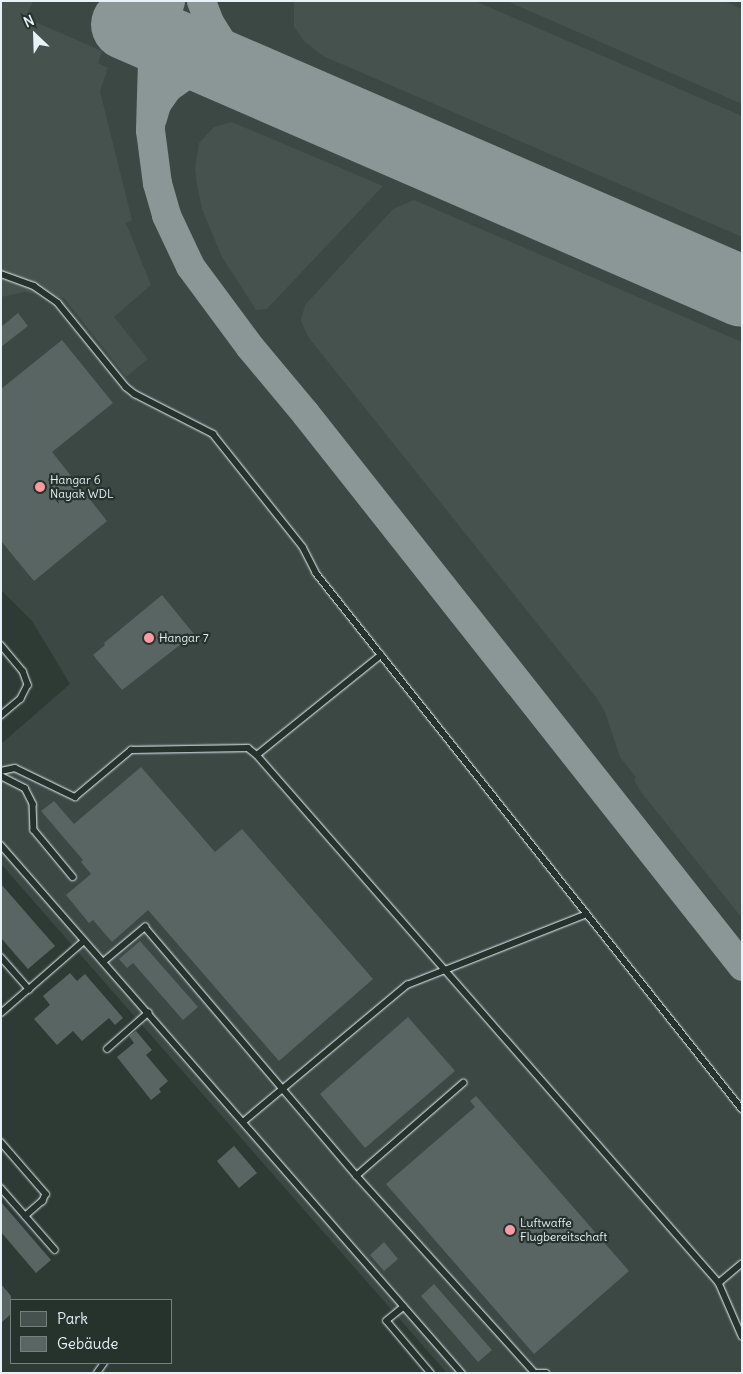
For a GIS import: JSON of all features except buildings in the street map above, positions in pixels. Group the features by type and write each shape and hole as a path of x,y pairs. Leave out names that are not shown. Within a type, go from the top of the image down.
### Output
{"lane":[{"path":"1,274 34,286 58,302 126,387 135,394 214,434 303,547 316,573 742,1109"},
{"path":"1,645 23,671 28,685 21,699 1,716"},
{"path":"257,755 381,655"},
{"path":"1,771 15,768 75,797 132,750 248,748 257,755 719,1283 742,1336"},
{"path":"1,776 25,788 33,804 34,830 73,877"},
{"path":"1,845 462,1373"},
{"path":"243,1122 407,985 586,914"},
{"path":"103,962 145,927 357,1176 534,1372 546,1373"},
{"path":"1,1012 84,941"},
{"path":"1,957 29,989"},
{"path":"107,1049 148,1013"},
{"path":"357,1176 464,1084"},
{"path":"1,1142 46,1194 43,1201 26,1216"},
{"path":"1,1188 55,1250"},
{"path":"719,1283 742,1264"},
{"path":"404,1307 386,1321 431,1373"}],"shaded area":[{"path":"1,1 742,1 742,1373 447,1373 1,864 1,744 70,684 32,621 1,590"}],"green space":[{"path":"1,1 33,1 26,18 102,51 98,63 108,68 100,91 132,220 126,223 151,285 114,317 148,359 126,377 64,298 25,292 1,297"},
{"path":"294,1 475,1 742,116 742,237 323,56 304,41 294,27"},
{"path":"507,1 724,1 742,9 742,104"},
{"path":"232,122 383,186 267,309 256,310 222,257 202,209 197,185 195,168 199,143 214,127"},
{"path":"414,200 742,342 742,918 641,792 634,780 636,777 620,757 605,712 596,697 309,338 303,326 301,320 305,305 393,209"}],"taxiway":[{"path":"170,1 152,61 150,130 157,183 166,215 190,266 250,347 305,413 742,966"},
{"path":"201,1 209,22 228,52 272,87"},
{"path":"152,118 156,104 168,87 188,73 213,69 235,71"}],"runway":[{"path":"126,24 742,291"}],"place":[{"name":"Hangar 6 Nayak WDL","path":"40,487"},
{"name":"Hangar 7","path":"149,638"},
{"name":"Luftwaffe Flugbereitschaft","path":"510,1230"}]}
